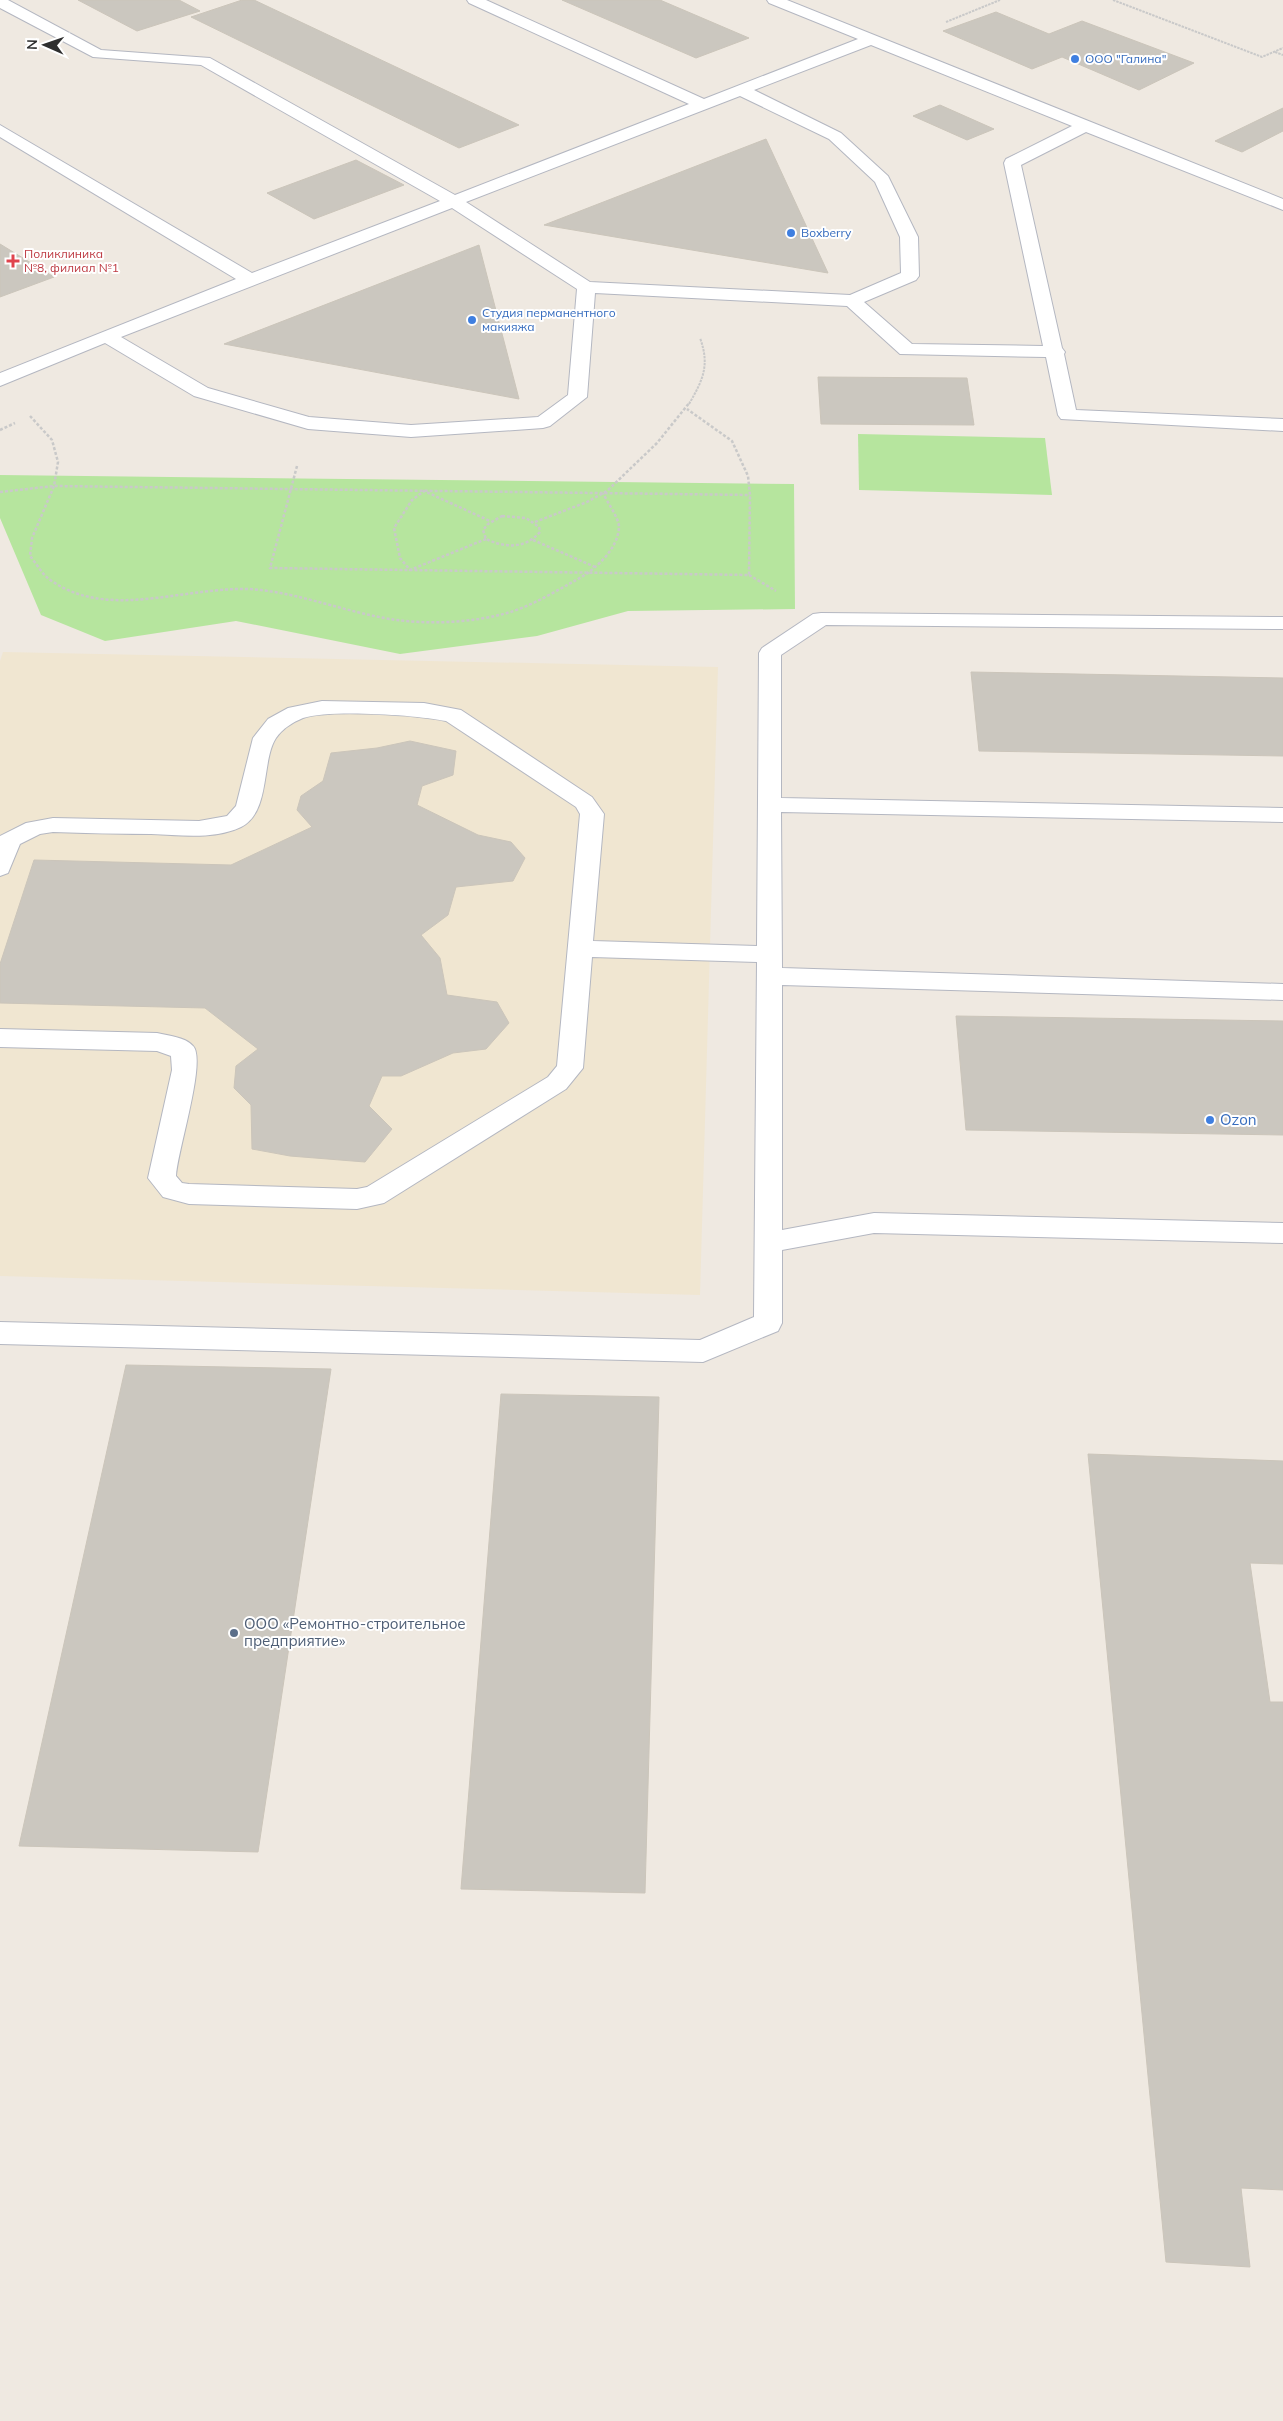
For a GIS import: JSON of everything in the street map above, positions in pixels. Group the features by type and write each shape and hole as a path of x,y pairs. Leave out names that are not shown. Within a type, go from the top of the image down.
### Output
{"lane":[{"path":"474,0 702,104"},
{"path":"774,0 1283,205"},
{"path":"0,2 98,54 204,61 453,201 586,287 852,300 910,276 909,238 882,180 836,136 740,90"},
{"path":"0,380 106,336 872,38"},
{"path":"1086,125 1012,163 1056,352 1068,415 1283,425"},
{"path":"0,130 250,280"},
{"path":"106,336 201,392 308,423 411,431 543,422 577,397 586,287"},
{"path":"852,300 907,350 1056,352"},
{"path":"0,1333 703,1351 768,1323 770,653 821,619 1283,623"},
{"path":"0,868 9,840 21,832 34,828 53,825 199,828 222,826 235,821 247,808 264,738 276,724 296,713 322,708 441,712 463,721 584,802 591,809 593,821 570,1068 557,1083 374,1196 357,1199 190,1194 173,1190 162,1178 163,1165 185,1070 184,1052 172,1045 156,1042 0,1038"},
{"path":"770,805 1283,815"},
{"path":"582,950 769,965 1283,992"},
{"path":"769,1242 874,1223 1283,1233"}],"path":[{"path":"1113,0 1262,57 1283,48"},
{"path":"1275,52 1283,55"},
{"path":"424,491 490,521 514,516 535,522 603,493 656,445 687,409 704,374 705,345 699,338"},
{"path":"308,423 270,568 749,575 750,495 748,476 732,441 687,409"},
{"path":"30,416 52,440 58,462 54,486 32,538 30,556 49,579 80,594 122,601 154,599 221,588 261,590 391,619 451,622 506,613 551,594 590,572 614,546 619,526 603,493"},
{"path":"0,492 54,486 750,495"},
{"path":"410,570 400,558 394,528 412,500 424,491"},
{"path":"486,539 483,530 490,521"},
{"path":"410,570 486,539 509,546 533,540 540,532 535,522"},
{"path":"533,540 595,567"}],"shaded area":[{"path":"3,652 718,667 700,1295 0,1276 0,661"}],"green space":[{"path":"858,434 1045,438 1052,495 859,490"},
{"path":"0,475 794,484 795,609 628,611 537,636 400,654 236,621 105,641 41,615 0,518"}],"building":[{"path":"78,0 179,0 200,11 137,31"},
{"path":"242,0 254,0 519,125 459,148 191,17"},
{"path":"562,0 660,0 749,38 696,58"},
{"path":"996,12 1049,34 1082,21 1194,63 1139,90 1062,57 1032,69 943,31"},
{"path":"940,105 994,129 967,140 913,116"},
{"path":"1283,108 1283,131 1242,152 1215,141"},
{"path":"766,139 828,273 544,225"},
{"path":"356,160 404,185 314,219 267,193"},
{"name":"Поликлиника №8, филиал №1","path":"0,244 54,277 0,297"},
{"path":"479,245 519,399 224,344"},
{"path":"818,377 967,378 974,425 821,424"},
{"path":"971,672 1283,678 1283,756 979,751"},
{"path":"410,741 456,751 453,775 422,786 417,805 478,835 511,842 525,858 513,881 456,887 448,915 421,935 440,958 447,995 497,1002 509,1023 486,1049 453,1053 401,1076 382,1076 369,1106 392,1129 365,1162 290,1156 252,1149 251,1105 234,1088 236,1066 258,1049 205,1008 0,1003 0,964 34,860 231,865 312,827 297,810 301,796 323,781 331,753 377,748"},
{"path":"956,1016 1283,1021 1283,1135 966,1130"},
{"path":"126,1365 331,1369 258,1852 19,1846"},
{"path":"501,1394 659,1397 645,1893 461,1889"},
{"path":"1088,1454 1283,1461 1283,1564 1250,1563 1270,1702 1283,1702 1283,2190 1241,2188 1250,2267 1166,2262"}],"place":[{"name":"ООО \"Галина\"","path":"1075,59"},
{"name":"Boxberry","path":"791,233"},
{"name":"Поликлиника №8, филиал №1","path":"13,261"},
{"name":"Студия перманентного макияжа","path":"472,320"},
{"name":"Ozon","path":"1210,1120"},
{"name":"ООО «Ремонтно-строительное предприятие»","path":"234,1633"}]}
